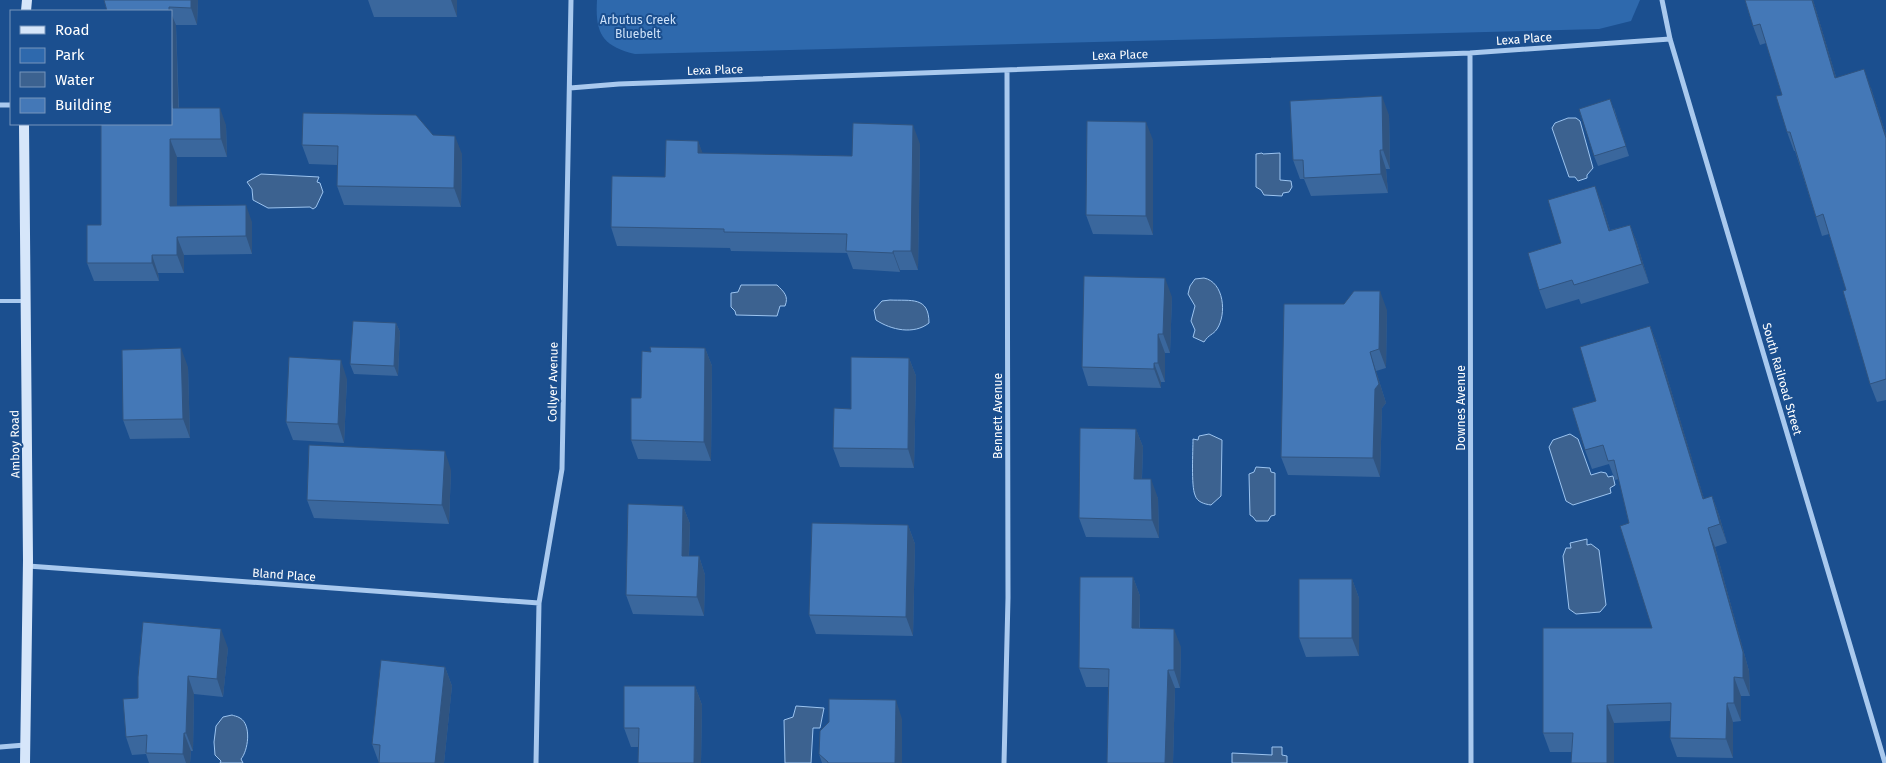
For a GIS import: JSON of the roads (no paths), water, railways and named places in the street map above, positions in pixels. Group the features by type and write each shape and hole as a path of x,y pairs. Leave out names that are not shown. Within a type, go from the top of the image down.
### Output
{"main road":[{"name":"Amboy Road","path":"24,125 28,566 26,763"}],"street":[{"name":"Collyer Avenue","path":"536,763 539,604 562,470 571,0"},
{"name":"South Railroad Street","path":"1662,0 1670,39 1885,763"},
{"name":"Lexa Place","path":"570,88 619,84 1470,53 1670,39"},
{"name":"Downes Avenue","path":"1470,53 1471,763"},
{"name":"Bennett Avenue","path":"1004,763 1008,598 1007,70"},
{"name":"Bland Place","path":"28,566 539,604"},
{"path":"0,747 26,745"}],"lane":[{"path":"0,301 25,301"}],"water":[{"path":"1568,118 1576,118 1580,121 1593,168 1587,175 1587,178 1578,181 1575,177 1569,177 1552,128 1555,123"},
{"path":"1280,153 1280,180 1291,181 1292,187 1289,192 1283,193 1282,196 1264,195 1256,187 1256,154"},
{"path":"261,174 319,177 317,182 320,183 323,192 316,207 313,209 310,207 268,208 253,200 252,189 247,182"},
{"path":"1204,278 1211,281 1220,292 1223,307 1217,329 1204,342 1193,337 1195,330 1191,321 1195,306 1188,294 1190,286 1195,279"},
{"path":"741,285 777,285 786,297 785,306 780,306 777,316 736,315 731,307 731,293 738,292"},
{"path":"882,301 912,301 922,304 926,308 929,323 916,329 902,330 895,329 876,320 874,310"},
{"path":"1209,434 1222,440 1221,496 1211,505 1197,499 1194,491 1193,476 1193,439 1198,440 1199,436"},
{"path":"1570,434 1578,439 1591,475 1601,472 1606,473 1608,477 1613,476 1615,485 1610,488 1611,493 1573,505 1566,501 1549,447 1553,440"},
{"path":"1256,467 1270,468 1271,472 1275,473 1275,515 1271,516 1268,521 1256,521 1250,515 1249,474 1254,472"},
{"path":"1587,539 1587,545 1591,544 1599,550 1606,605 1600,612 1576,614 1569,609 1563,556 1566,548 1571,548 1570,543"},
{"path":"796,706 824,708 820,728 813,728 811,763 785,763 784,720 793,717"},
{"path":"232,715 244,721 246,726 248,738 241,759 243,763 220,763 221,761 215,755 216,726 223,717"},
{"path":"1272,747 1282,747 1282,755 1287,756 1287,763 1232,763 1232,753 1272,755"}],"park label":[{"name":"Arbutus Creek Bluebelt","path":"638,27"}]}
